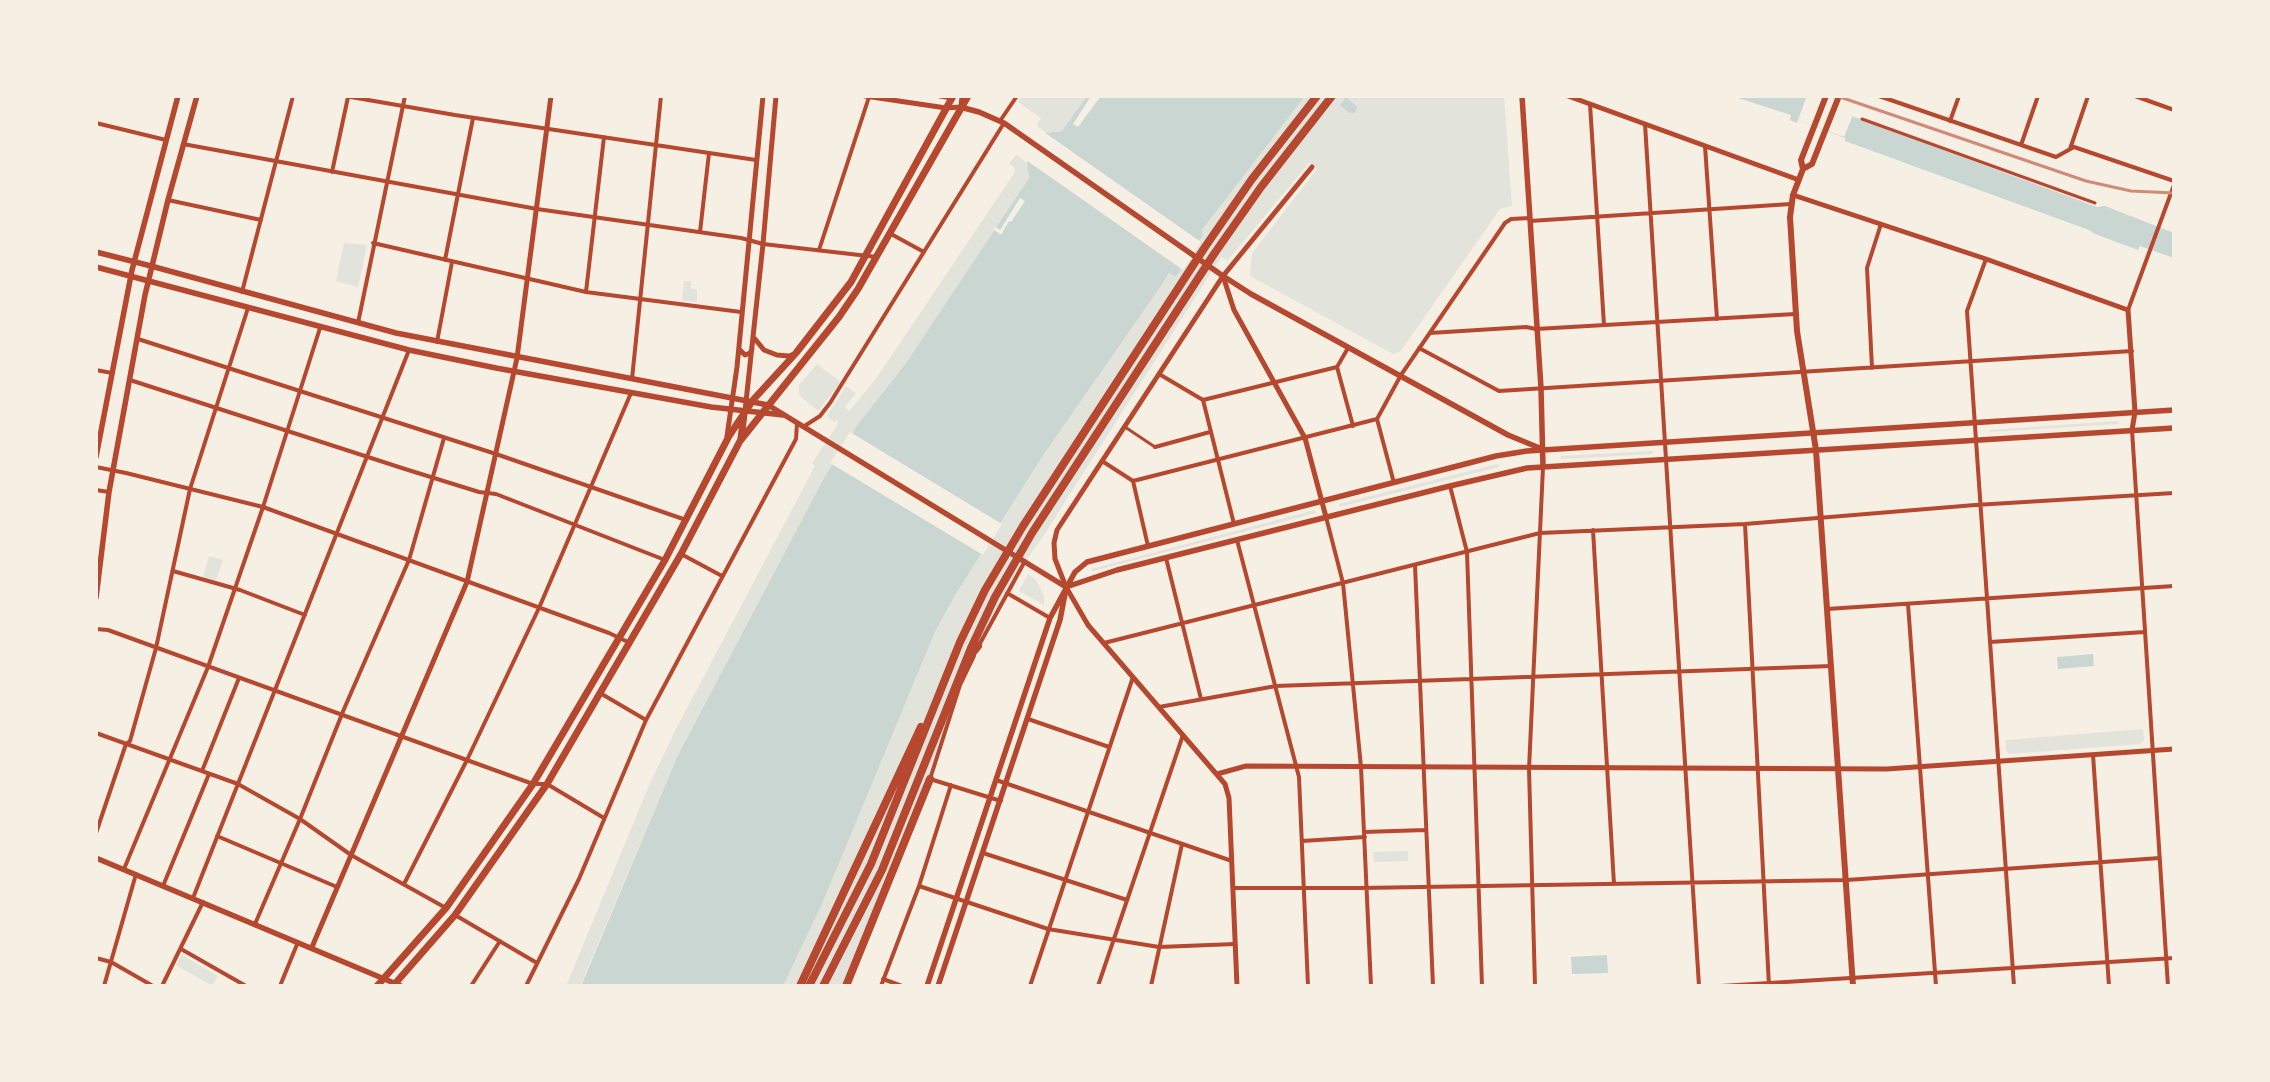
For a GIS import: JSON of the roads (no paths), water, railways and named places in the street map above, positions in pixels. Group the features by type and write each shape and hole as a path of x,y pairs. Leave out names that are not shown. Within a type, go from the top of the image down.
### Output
{"highway":[{"path":"396,985 455,915 548,784 681,554 740,441 839,317 877,258 960,107 968,96"},
{"path":"809,986 871,864 960,642 990,582 1023,526 1204,247 1252,179 1317,96"},
{"path":"823,986 882,870 971,648 995,597 1032,533 1214,254 1261,187 1332,96"},
{"path":"377,986 446,908 533,784 665,560 724,445 750,400 796,353 830,311 866,256 952,97"},
{"path":"740,441 745,411"},
{"path":"800,986 934,700 978,646"},
{"path":"846,986 930,779"}],"main road":[{"path":"96,457 130,276 178,96"},
{"path":"96,598 109,492 148,280 197,96"},
{"path":"1522,96 1541,388 1543,467"},
{"path":"1826,96 1801,160 1803,169 1791,204 1795,314 1816,450 1853,982"},
{"path":"1803,169 1812,164 1839,96"},
{"path":"960,107 1002,122 1223,276 1348,348 1401,375 1508,435 1544,450"},
{"path":"96,252 358,324 437,342 750,400 768,405 1066,587"},
{"path":"96,267 408,350 732,410 783,415"},
{"path":"927,986 1050,618 1075,572 1087,562 1496,456 1544,450 2174,410"},
{"path":"1066,587 1117,570 1505,472 1543,467 2174,428"},
{"path":"938,986 1007,784 1060,620 1066,587"},
{"path":"96,858 385,978 396,985"}],"street":[{"path":"242,292 293,96"},
{"path":"332,172 346,96 473,118 756,160"},
{"path":"358,324 373,243 405,96"},
{"path":"312,948 467,582 518,358 551,96"},
{"path":"632,379 660,96"},
{"path":"724,445 734,398 763,96"},
{"path":"750,400 752,348 776,96"},
{"path":"865,96 946,108 960,107"},
{"path":"940,96 952,97 960,107"},
{"path":"960,107 962,96"},
{"path":"803,427 823,413 924,252 1017,96"},
{"path":"1568,96 1799,180"},
{"path":"1879,96 1890,98 1950,121 2056,156 2074,148 2174,183 2128,310 2135,412 2132,430 2168,986"},
{"path":"1950,121 1959,96"},
{"path":"2020,145 2038,96"},
{"path":"2070,149 2088,96"},
{"path":"2135,96 2174,110"},
{"path":"819,250 869,97"},
{"path":"1590,104 1604,325"},
{"path":"445,260 460,194 473,118"},
{"path":"1862,119 2095,203"},
{"path":"96,123 166,140"},
{"path":"1645,124 1699,986"},
{"path":"586,292 604,137"},
{"path":"183,144 537,209 700,232 763,244 877,258"},
{"path":"1705,146 1717,319"},
{"path":"700,232 709,153"},
{"path":"1237,986 1229,798 1225,784 1088,625 1066,587 1055,559 1054,536 1223,276 1312,168"},
{"path":"1793,195 1986,259 2128,310"},
{"path":"168,200 261,220"},
{"path":"1394,483 1378,419 1401,375 1505,222 1511,219 1597,217 1791,204"},
{"path":"1872,368 1867,268 1881,224"},
{"path":"891,234 924,252"},
{"path":"373,243 586,292 741,312"},
{"path":"1986,259 1967,311 2014,986"},
{"path":"437,342 452,262"},
{"path":"1223,276 1234,310 1305,438 1342,583 1361,767 1371,986"},
{"path":"96,833 126,744 130,741 156,648 190,489 248,308"},
{"path":"1430,333 1526,327 1536,329 1795,314"},
{"path":"124,869 208,667 263,507 320,328"},
{"path":"754,336 760,347 773,354 789,356 796,353"},
{"path":"138,339 496,454 686,520"},
{"path":"739,348 745,355 750,353 752,348"},
{"path":"1348,348 1337,367 1352,426"},
{"path":"1419,348 1499,391 1804,370 1872,368 2132,351"},
{"path":"193,898 383,419 408,350"},
{"path":"1159,374 1203,400 1337,367"},
{"path":"96,370 112,373"},
{"path":"130,380 432,477 496,494 665,560"},
{"path":"404,884 467,760 539,608 576,526 631,392"},
{"path":"1203,400 1234,524"},
{"path":"1133,481 1378,419"},
{"path":"526,986 579,879 646,720 796,439 797,423"},
{"path":"1125,427 1155,446 1210,432"},
{"path":"255,924 300,819 341,715 409,560 444,438"},
{"path":"1102,462 1133,481 1148,546"},
{"path":"96,467 263,507 620,637 630,643"},
{"path":"1535,986 1529,769 1543,467"},
{"path":"1450,486 1467,552 1482,986"},
{"path":"96,490 109,492"},
{"path":"1104,643 1540,533 1745,524 1980,505 2174,493"},
{"path":"1745,524 1769,985"},
{"path":"1593,530 1614,884"},
{"path":"1237,540 1297,767 1308,986"},
{"path":"681,554 722,576"},
{"path":"1166,558 1201,699"},
{"path":"1001,801 930,779 960,685 978,646 1007,593 1022,559"},
{"path":"1415,565 1432,986"},
{"path":"173,571 235,588 305,615"},
{"path":"1827,609 2174,586"},
{"path":"1007,593 1050,618"},
{"path":"1908,604 1936,986"},
{"path":"96,629 108,630 533,784 548,784 604,818"},
{"path":"1990,642 2145,632"},
{"path":"1159,707 1276,686 1831,666"},
{"path":"202,772 239,678"},
{"path":"1030,986 1133,678"},
{"path":"600,692 646,720"},
{"path":"1028,719 1110,747"},
{"path":"96,733 238,784 300,819 351,855 446,908"},
{"path":"1098,986 1183,735"},
{"path":"1217,774 1246,766 1837,770 1920,768 2174,749"},
{"path":"2093,755 2109,986"},
{"path":"164,886 209,774"},
{"path":"996,780 1232,861"},
{"path":"881,986 919,886 951,785"},
{"path":"1364,832 1425,830"},
{"path":"217,836 337,887"},
{"path":"1302,840 1365,837"},
{"path":"1151,986 1182,844"},
{"path":"983,853 1127,900"},
{"path":"1233,888 1367,888 1847,880 2160,858"},
{"path":"104,986 136,874"},
{"path":"919,886 1048,929 1159,947 1235,944"},
{"path":"162,986 203,902"},
{"path":"455,915 537,963"},
{"path":"471,986 500,941"},
{"path":"280,986 298,942"},
{"path":"181,949 246,986"},
{"path":"96,958 111,962 153,986"},
{"path":"1721,986 1853,982 1935,973 2174,958"},
{"path":"884,979 902,986"}],"railway":[{"path":"1837,96 2086,181 2131,191 2174,193"}]}
